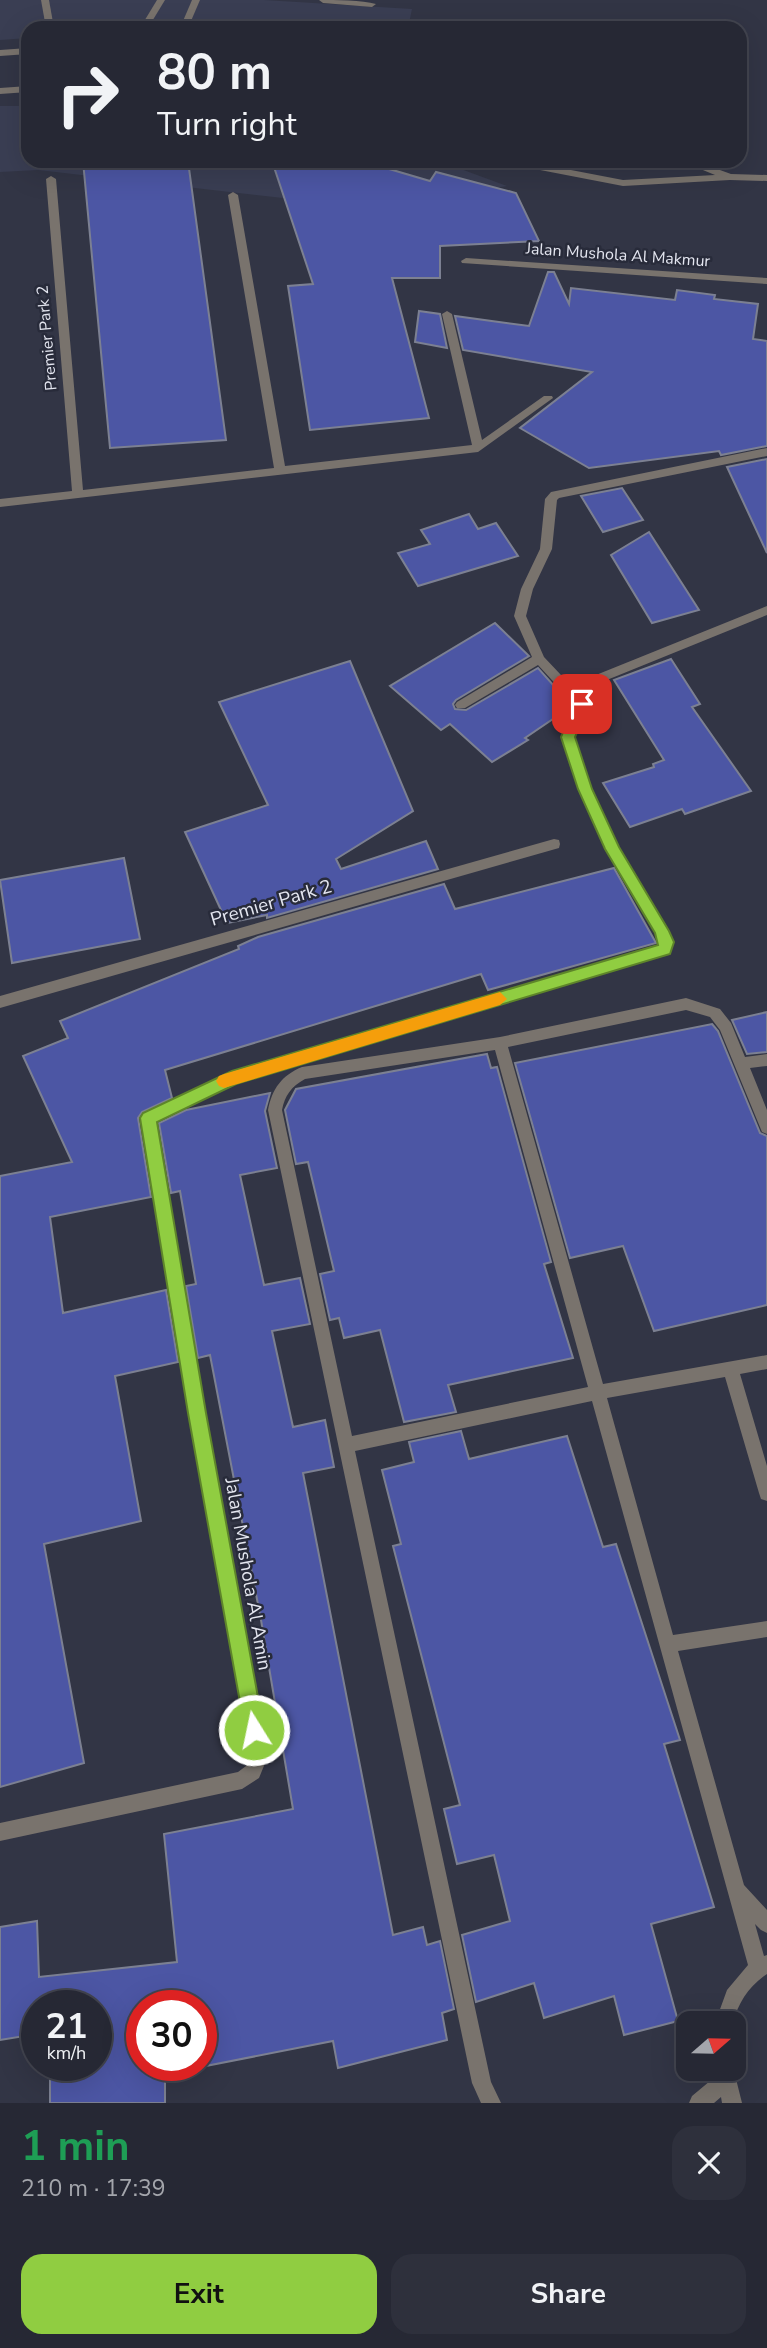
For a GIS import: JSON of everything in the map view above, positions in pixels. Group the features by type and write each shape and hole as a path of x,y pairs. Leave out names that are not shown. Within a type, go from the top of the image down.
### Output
{"street":[{"path":"46,0 49,21"},
{"path":"148,21 161,0"},
{"path":"187,21 196,0"},
{"path":"323,0 372,4"},
{"path":"0,53 21,52"},
{"path":"0,91 21,90"},
{"path":"545,168 623,183 730,177 767,178"},
{"path":"705,168 730,177"},
{"name":"Premier Park 2","path":"51,179 78,494"},
{"path":"233,195 280,471"},
{"name":"Jalan Mushola Al Makmur","path":"466,261 767,281"},
{"path":"447,314 478,448"},
{"path":"0,503 478,448 548,398"},
{"path":"767,452 555,495 551,499 546,549 527,589 520,616 540,659 561,678 581,683 593,681 767,610"},
{"path":"461,705 540,659"},
{"name":"Jalan Mushola Al Amin","path":"0,1832 242,1780 253,1772 259,1756 197,1413 174,1259 148,1118 232,1078 665,949 666,942 662,931 612,849 585,789 568,737 582,704 561,678"},
{"name":"Premier Park 2","path":"0,1002 554,844"},
{"path":"491,2103 477,2056 346,1445 275,1110 277,1094 286,1082 303,1073 500,1043 686,1004 715,1013 726,1027 743,1063 767,1128"},
{"path":"500,1043 736,1888 762,1966 738,1989 729,2011"},
{"path":"743,1063 767,1060"},
{"path":"346,1445 596,1393 767,1362"},
{"path":"730,1367 767,1493"},
{"path":"668,1644 767,1629"},
{"path":"736,1888 767,1924"},
{"path":"699,2103 719,2081"},
{"path":"727,2081 732,2103"}],"shaded area":[{"path":"0,0 264,0 412,9 409,21 21,21 21,38 0,40"},
{"path":"0,106 21,106 21,168 458,168 507,186 371,208 38,170 0,172"}],"building":[{"path":"84,168 189,168 226,440 110,448"},
{"path":"274,168 386,168 430,181 436,172 516,193 539,241 440,246 440,278 392,278 429,418 310,430 288,286 313,284"},
{"path":"548,272 554,272 569,304 571,288 675,300 677,290 715,295 714,299 758,304 753,339 767,341 767,446 721,455 719,451 589,468 520,428 592,372 463,350 455,316 529,326"},
{"path":"419,311 440,314 447,348 415,342"},
{"path":"767,459 767,553 727,467"},
{"path":"622,488 643,520 603,532 581,496"},
{"path":"469,514 478,529 496,523 518,556 418,586 398,553 430,544 421,530"},
{"path":"649,532 699,610 652,623 611,555"},
{"path":"495,623 529,656 456,700 453,704 455,709 466,710 538,668 572,706 525,738 528,740 492,762 450,724 441,730 390,686"},
{"path":"671,659 700,704 692,707 751,791 685,814 682,809 630,827 603,783 654,767 653,764 664,760 614,680"},
{"path":"350,661 413,811 336,859 341,869 426,841 438,869 267,918 267,915 227,923 185,832 268,805 219,702"},
{"path":"124,858 140,939 12,963 0,880"},
{"path":"614,868 656,943 488,990 481,974 165,1070 172,1098 142,1112 138,1118 151,1197 50,1217 63,1313 166,1290 178,1362 115,1376 141,1521 44,1544 84,1763 0,1787 0,1176 72,1162 23,1056 68,1038 60,1021 239,949 238,946 258,937 444,884 455,909"},
{"path":"767,1012 767,1052 747,1054 732,1020"},
{"path":"712,1024 718,1031 760,1133 767,1136 767,1305 654,1331 623,1246 570,1258 515,1063"},
{"path":"487,1054 491,1068 497,1067 551,1262 544,1264 573,1358 448,1385 456,1412 404,1422 380,1330 344,1338 339,1318 330,1320 320,1274 334,1271 308,1162 296,1164 285,1110 296,1089"},
{"path":"270,1093 265,1111 277,1168 240,1175 264,1285 300,1278 310,1324 272,1331 293,1427 325,1420 334,1467 303,1473 393,1935 423,1927 427,1945 440,1941 454,2009 442,2013 447,2040 338,2068 333,2041 217,2064 217,1990 126,1990 126,2081 165,2081 165,2103 50,2103 50,2081 112,2081 112,1990 21,1990 21,2037 0,2040 0,1927 37,1921 39,1977 177,1962 164,1834 293,1809 261,1620 210,1355 198,1358 186,1286 196,1284 180,1191 171,1193 159,1123 186,1110"},
{"path":"461,1431 469,1459 567,1436 603,1547 616,1544 680,1740 664,1744 714,1907 651,1924 676,2022 624,2035 614,1996 544,2018 534,1983 476,2002 462,1935 510,1921 494,1855 457,1864 444,1809 460,1805 393,1546 401,1544 382,1470 414,1462 409,1442"}],"slow traffic":[{"path":"224,1081 500,999"}],"route":[{"path":"254,1730 148,1118 232,1078 665,949 666,942 662,931 612,849 585,789 568,737 582,704"}]}
